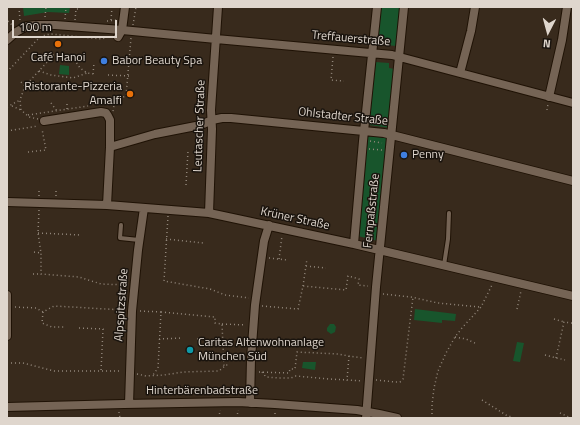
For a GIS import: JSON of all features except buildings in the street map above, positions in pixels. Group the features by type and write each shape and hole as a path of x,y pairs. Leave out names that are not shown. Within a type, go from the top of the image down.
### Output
{"street":[{"path":"120,33 125,7"},
{"name":"Leutascher Straße","path":"209,213 211,110 218,7"},
{"name":"Fernpaßstraße","path":"354,244 377,7"},
{"name":"Fernpaßstraße","path":"366,415 379,250 404,7"},
{"path":"460,73 471,31 475,7"},
{"path":"548,100 562,40 567,7"},
{"name":"Treffauerstraße","path":"23,24 120,33 216,39 400,56 548,100 573,103"},
{"path":"7,40 23,24"},
{"path":"44,121 101,112 106,113 110,120 107,205"},
{"name":"Ohlstadter Straße","path":"110,147 155,134 201,125 212,120 231,118 392,134 573,181"},
{"name":"Krüner Straße","path":"7,202 107,205 209,213 354,244 573,296"},
{"name":"Alpspitzstraße","path":"129,404 132,311 144,208"},
{"path":"250,403 255,302 264,241 269,225"},
{"path":"7,295 7,336"},
{"name":"Hinterbärenbadstraße","path":"7,406 238,402 330,408 366,415 397,418"}],"lane":[{"path":"444,266 448,239 448,213"},
{"path":"121,225 120,238 140,240"}],"path":[{"path":"19,7 23,24"},
{"path":"44,18 46,7"},
{"path":"62,7 66,7 65,19"},
{"path":"111,20 112,7"},
{"path":"133,24 136,7"},
{"path":"75,20 77,8"},
{"path":"8,21 14,27"},
{"path":"9,71 38,39 48,34 102,39 120,33"},
{"path":"115,100 126,96 131,38"},
{"path":"374,40 401,42"},
{"path":"334,50 331,80 344,81"},
{"path":"21,110 20,100 25,86 50,59 50,52 54,56 75,58 78,65 87,73"},
{"path":"39,70 43,73 72,78 87,73 94,74 94,64"},
{"path":"108,75 128,76"},
{"path":"21,82 25,86"},
{"path":"7,107 20,100"},
{"path":"547,110 548,100"},
{"path":"67,102 67,109"},
{"path":"27,115 108,103"},
{"path":"51,104 57,111"},
{"path":"11,106 21,110 29,117 44,121"},
{"path":"7,131 42,125 46,150 28,152"},
{"path":"363,145 390,148"},
{"path":"363,145 390,148"},
{"path":"186,185 188,151"},
{"path":"39,203 38,233 41,253 40,274"},
{"path":"169,210 164,281 210,289 225,295 255,302 298,309 307,259"},
{"path":"279,259 283,228"},
{"path":"38,233 81,235"},
{"path":"166,239 203,243"},
{"path":"34,252 41,253"},
{"path":"262,257 287,260"},
{"path":"306,266 326,268"},
{"path":"32,274 79,278 101,284 135,285"},
{"path":"303,286 346,290 348,276 359,279 358,285 376,290 438,303 480,307"},
{"path":"432,418 434,388 438,371 446,353 455,337 480,307 496,278"},
{"path":"517,309 522,285"},
{"path":"262,372 266,377 279,378 291,378 296,376 400,382 403,379 413,297"},
{"path":"7,306 36,308 43,312"},
{"path":"43,312 54,306 161,312 215,317 215,323 222,324 253,325"},
{"path":"43,312 42,323 52,327 64,327"},
{"path":"153,375 158,368 161,312"},
{"path":"554,320 572,323 573,319"},
{"path":"556,358 564,322"},
{"path":"222,324 224,367"},
{"path":"79,328 103,329 101,371"},
{"path":"455,337 477,344"},
{"path":"159,338 182,338"},
{"path":"197,339 222,341"},
{"path":"293,354 297,354 297,352 338,354 371,358"},
{"path":"251,371 290,373 290,369 295,369 297,354"},
{"path":"545,355 565,360"},
{"path":"347,380 349,356"},
{"path":"7,363 23,363 54,371 130,372 138,375 164,375 183,372 219,371 228,365"},
{"path":"482,400 506,415 514,418"},
{"path":"237,418 238,402"},
{"path":"560,413 571,418"}],"green space":[{"path":"23,7 70,7 69,13 48,12 24,16"},
{"path":"380,7 400,7 396,46 376,44"},
{"path":"375,62 389,63 389,68 395,69 390,128 369,125"},
{"path":"60,65 69,66 69,75 59,74"},
{"path":"368,136 388,138 378,241 358,236"},
{"path":"415,309 456,314 455,321 442,320 442,323 414,320"},
{"path":"330,324 334,324 336,327 335,332 331,334 327,331"},
{"path":"517,342 524,343 520,362 513,361"},
{"path":"303,362 316,362 315,370 302,368"}],"place":[{"name":"Café Hanoi","path":"58,44"},
{"name":"Babor Beauty Spa","path":"104,61"},
{"name":"Ristorante-Pizzeria Amalfi","path":"130,94"},
{"name":"Penny","path":"404,155"},
{"name":"Caritas Altenwohnanlage München Süd","path":"190,350"}]}
